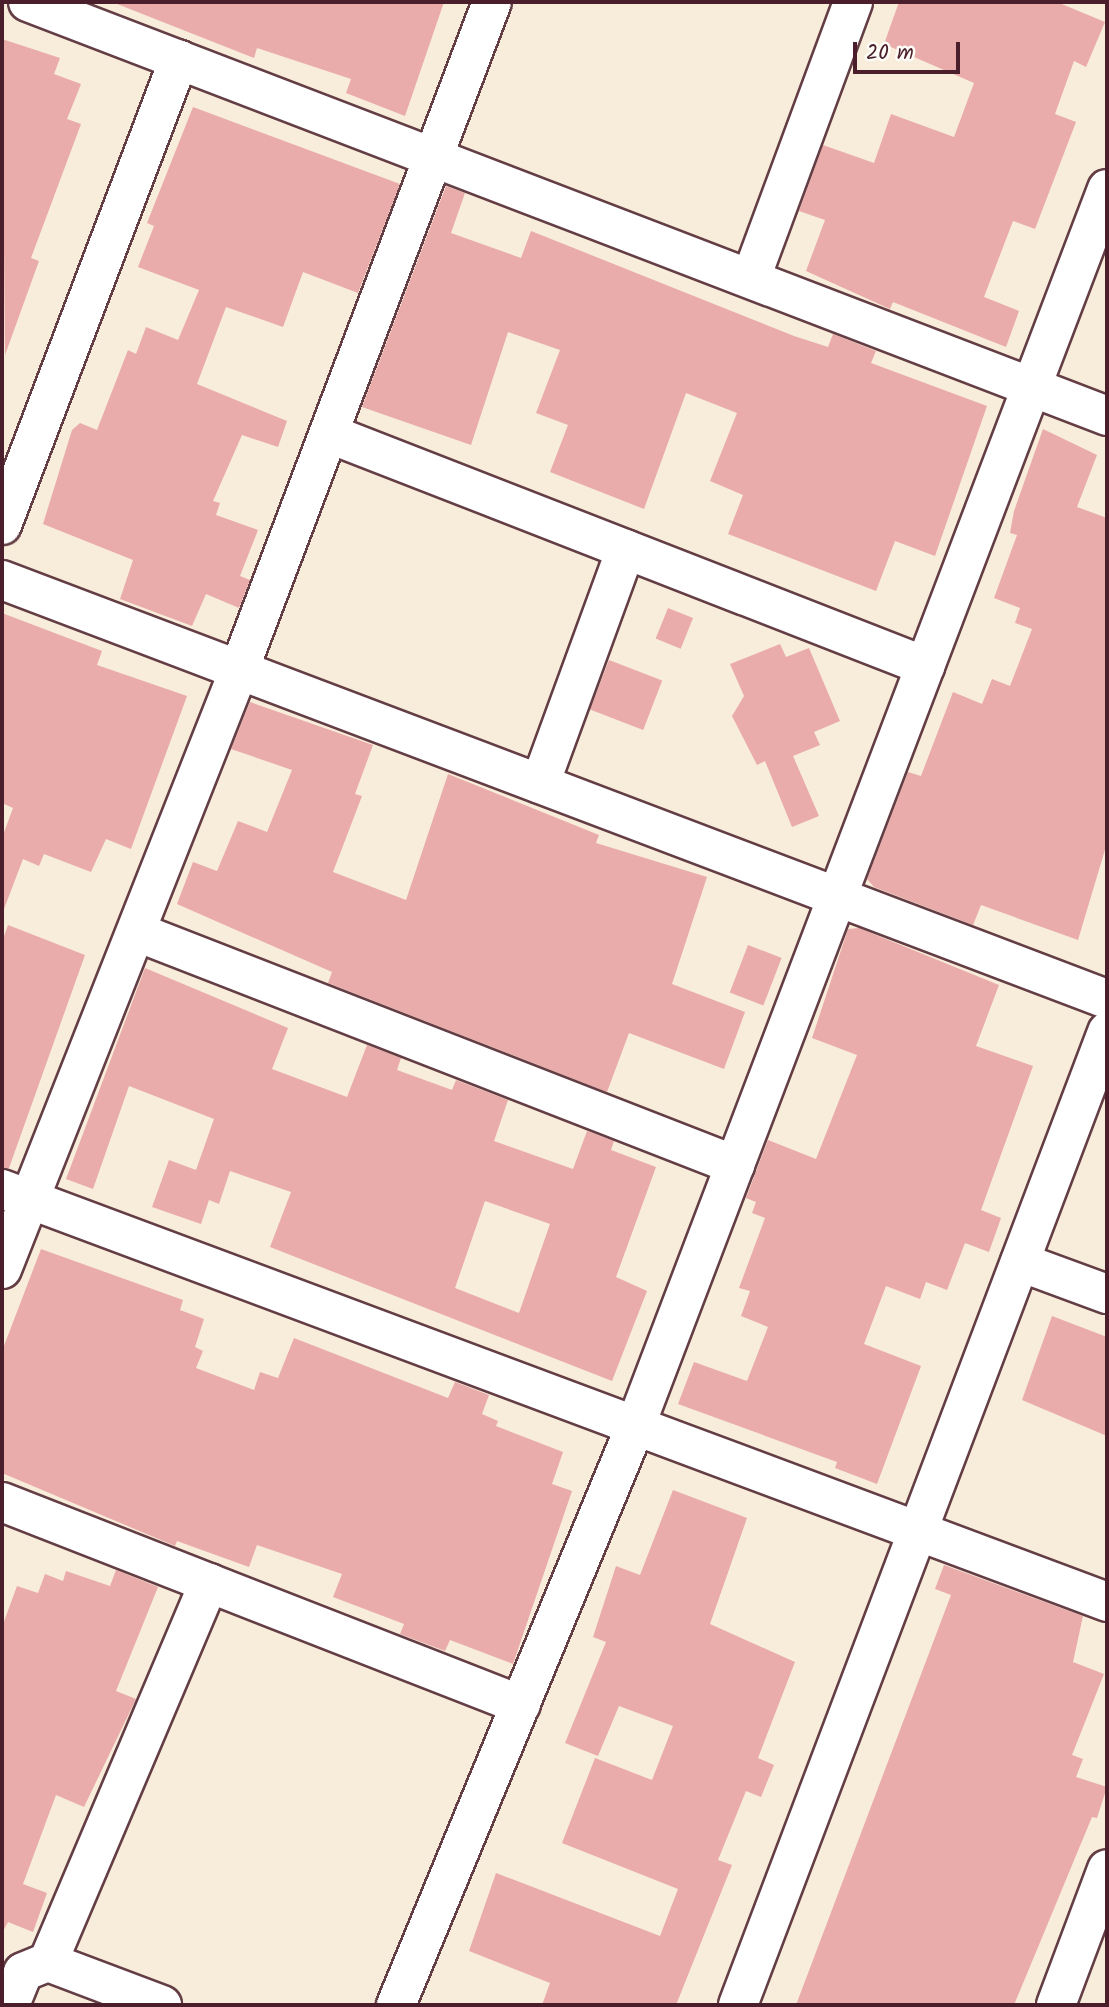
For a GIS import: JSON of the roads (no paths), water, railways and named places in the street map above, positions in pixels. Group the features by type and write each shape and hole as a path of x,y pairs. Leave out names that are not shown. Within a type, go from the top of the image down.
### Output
{"street":[{"path":"28,2 1107,416"},
{"path":"2,1269 16,1195 137,932 330,434 492,2"},
{"path":"751,278 853,2"},
{"path":"2,526 179,59"},
{"path":"396,2005 635,1427 1107,190"},
{"path":"330,434 925,666"},
{"path":"540,784 626,549"},
{"path":"2,580 1107,999"},
{"path":"137,932 735,1165"},
{"path":"738,2005 1107,1032"},
{"path":"16,1195 1107,1602"},
{"path":"1020,1262 1107,1294"},
{"path":"2,1502 521,1705"},
{"path":"48,1962 209,1583"},
{"path":"1056,2005 1101,1907 1107,1869"},
{"path":"10,2005 23,1972 48,1962 162,2005"}]}
